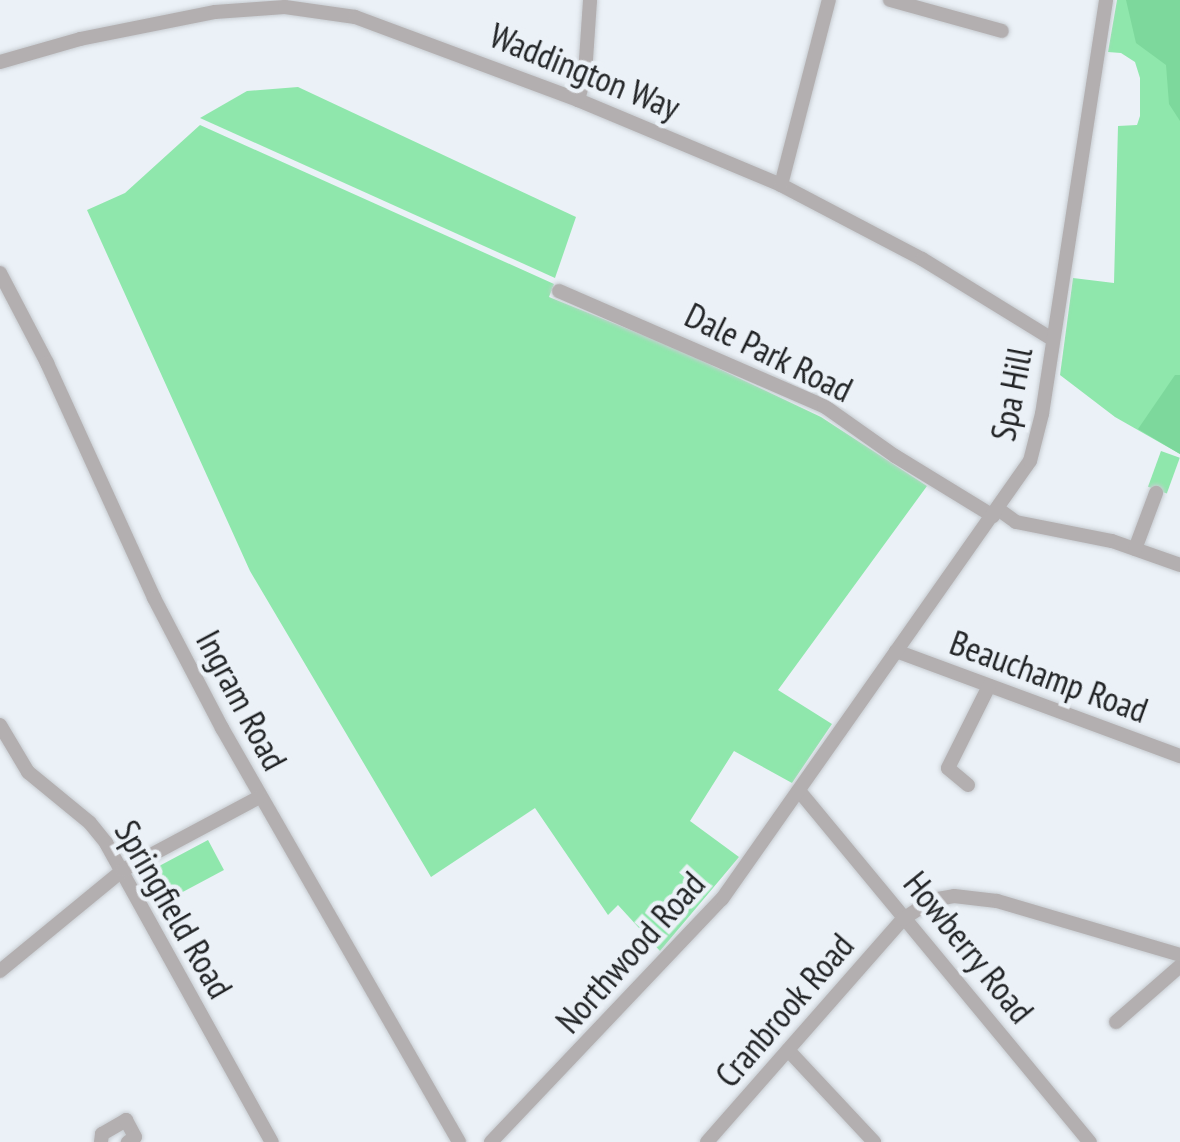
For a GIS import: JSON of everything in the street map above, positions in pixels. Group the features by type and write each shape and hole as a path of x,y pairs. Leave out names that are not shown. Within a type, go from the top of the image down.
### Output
{"street":[{"path":"178,0 179,18"},
{"path":"578,100 585,74 590,0"},
{"path":"781,184 830,0"},
{"path":"890,0 1002,32"},
{"name":"Spa Hill","path":"800,792 996,512 1033,452 1106,0"},
{"name":"Waddington Way","path":"0,62 179,18 263,7 334,12 387,26 781,184 922,259 1052,339"},
{"name":"Ingram Road","path":"0,273 47,363 154,598 260,797 459,1142"},
{"name":"Dale Park Road","path":"560,291 824,406 1016,522 1135,549 1180,566"},
{"path":"1135,549 1156,493"},
{"name":"Beauchamp Road","path":"896,651 1180,756"},
{"path":"968,785 948,768 989,686"},
{"name":"Springfield Road","path":"0,725 28,772 90,822 123,870 272,1142"},
{"name":"Howberry Road","path":"800,792 1090,1142"},
{"name":"Northwood Road","path":"491,1142 709,915 800,792"},
{"path":"0,972 123,870 260,797"},
{"path":"906,917 941,897 980,898 1180,955"},
{"name":"Cranbrook Road","path":"707,1142 906,917"},
{"path":"1116,1022 1180,966"},
{"path":"788,1050 874,1142"},
{"path":"101,1142 102,1134 126,1120 136,1137 128,1142"}],"green space":[{"path":"1117,0 1180,0 1180,454 1115,417 1060,375 1073,278 1114,283 1118,126 1137,125 1140,116 1140,78 1135,62 1121,53 1108,52"},
{"path":"1126,0 1180,0 1180,121 1169,104 1166,65 1136,43"},
{"path":"298,87 576,217 555,278 200,118 247,91"},
{"path":"200,125 554,284 549,297 675,348 821,417 927,486 778,690 832,724 792,783 734,751 690,821 739,857 660,951 618,905 608,915 535,808 431,877 250,571 87,210 125,193"},
{"path":"1175,375 1180,375 1180,454 1138,429"},
{"path":"1161,451 1180,458 1167,494 1148,487"},
{"path":"208,840 224,870 157,906 141,876"}]}
